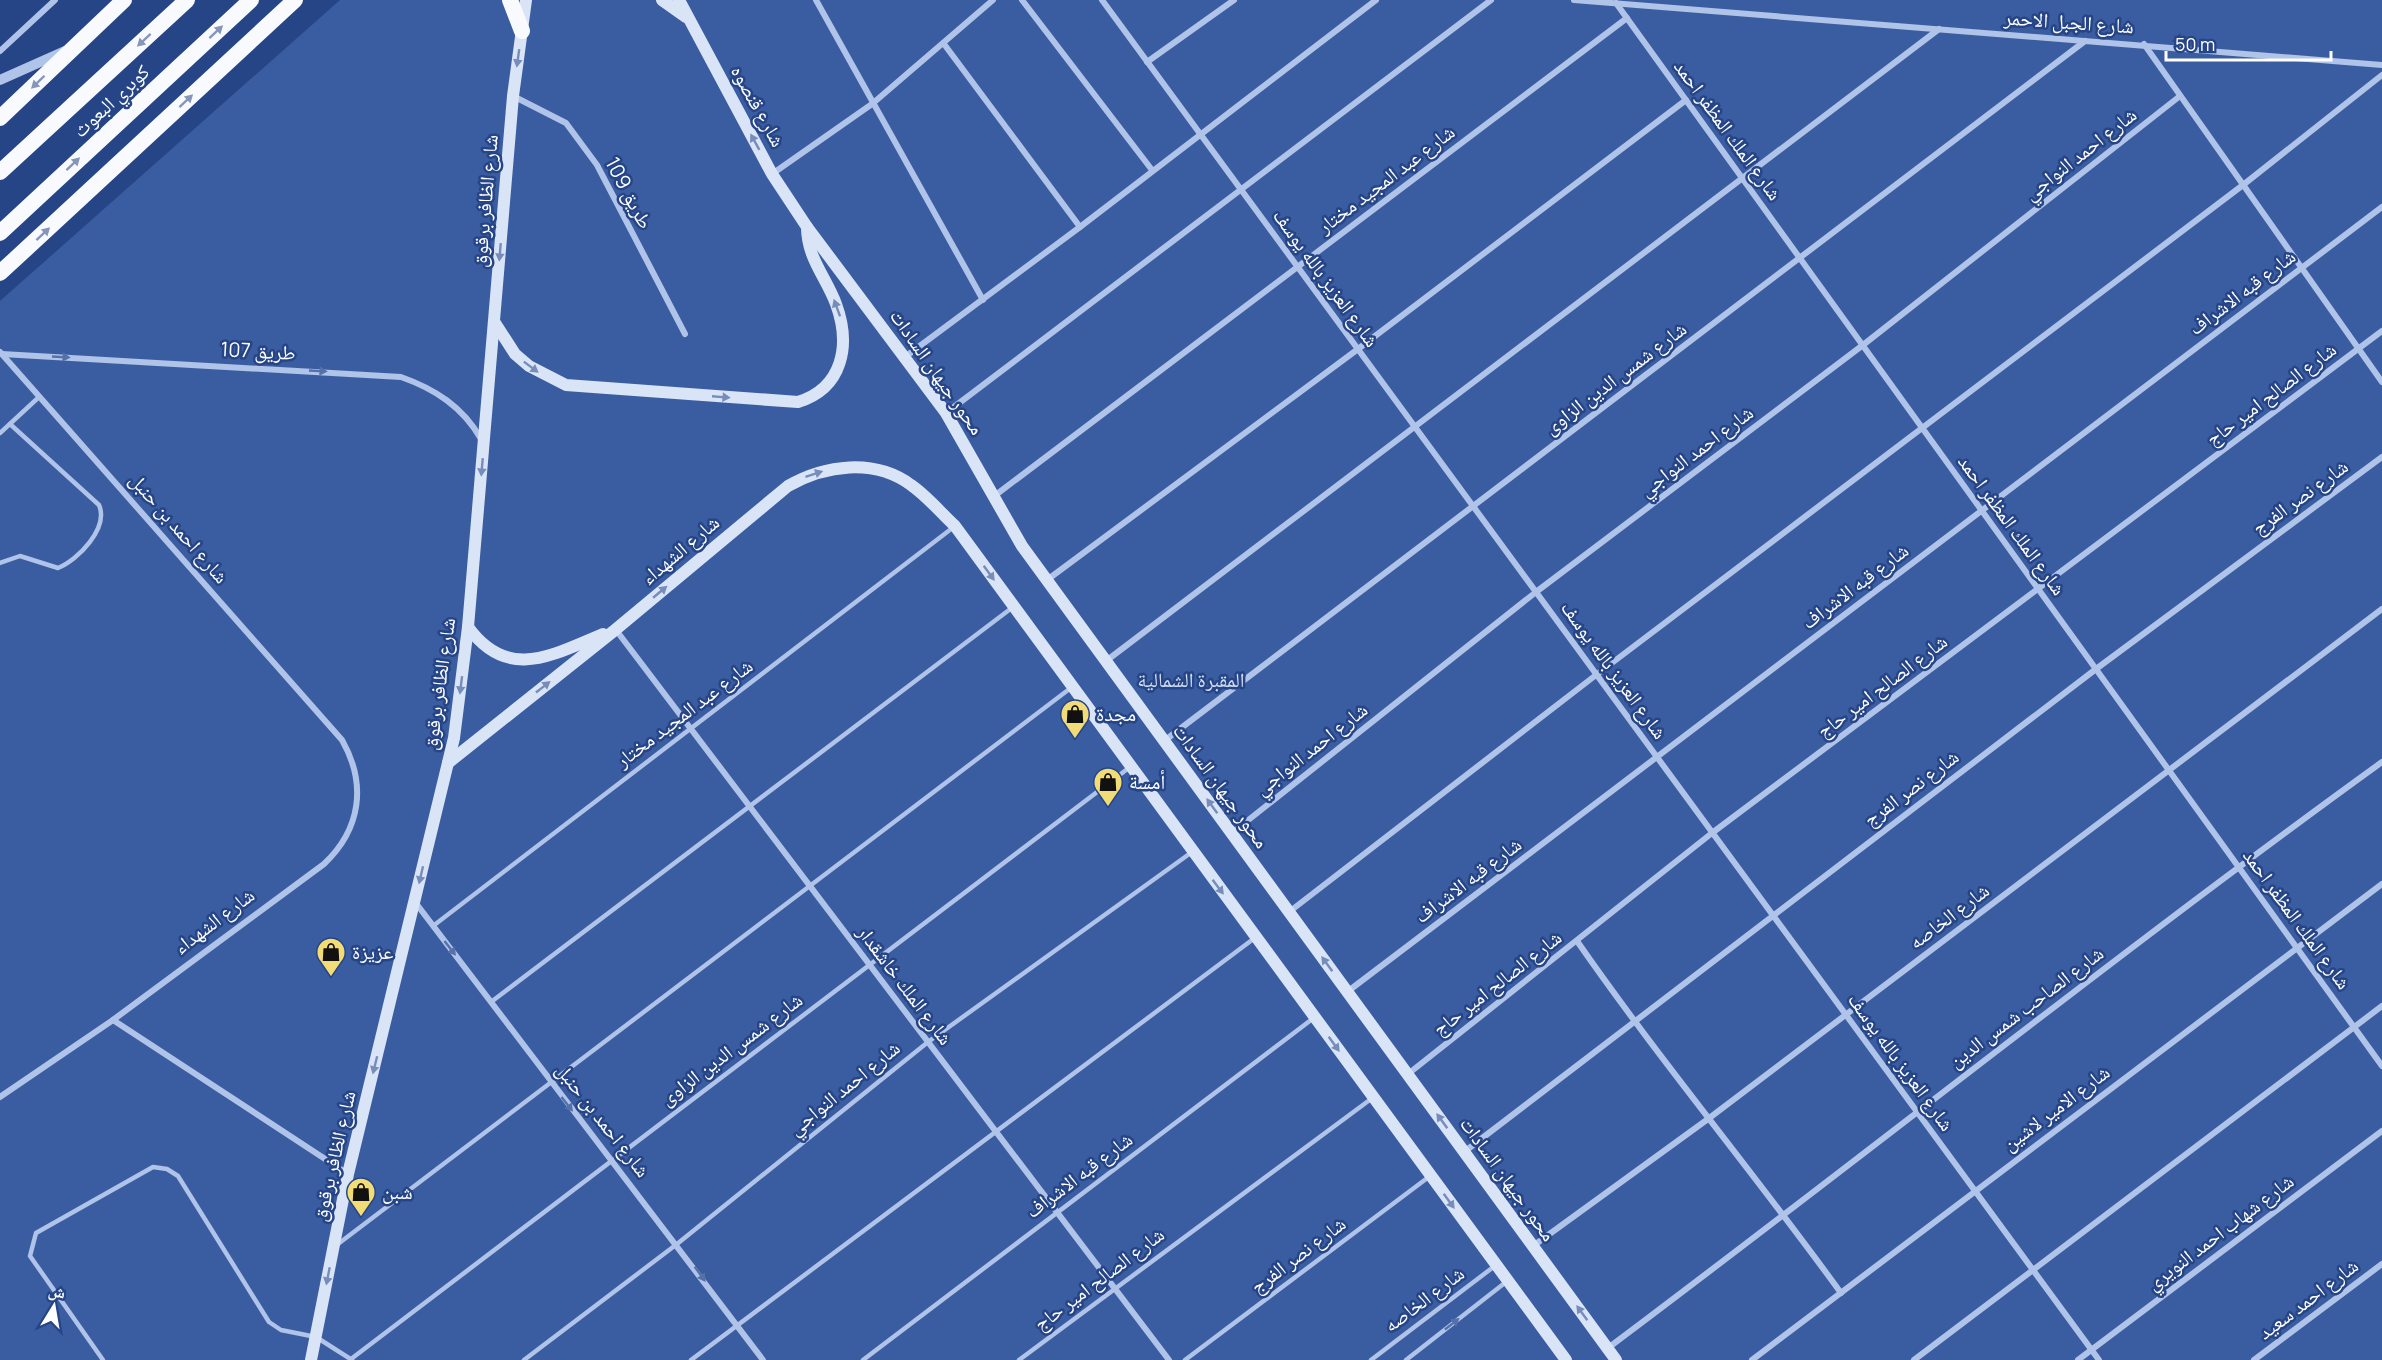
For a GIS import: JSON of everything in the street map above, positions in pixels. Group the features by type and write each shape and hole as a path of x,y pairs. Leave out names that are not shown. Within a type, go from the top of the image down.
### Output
{"highway":[{"path":"0,118 124,0"},
{"path":"0,172 187,0"},
{"name":"كوبري البعوث","path":"0,233 251,0"},
{"path":"0,273 295,0"},
{"path":"510,0 522,31"}],"main road":[{"name":"شارع الظافر برقوق","path":"311,1360 348,1174 454,738 468,627 513,96 526,0"},
{"path":"662,0 687,18"},
{"name":"شارع قنصوه","path":"679,0 772,174 807,227"},
{"path":"494,322 503,339 529,366 566,385 798,402 820,393 830,384 842,362 843,350 841,318 812,258 807,227"},
{"name":"محور جيهان السادات","path":"807,227 946,413 993,497 1047,580 1616,1360"},
{"name":"شارع الشهداء","path":"448,763 615,630 781,491 819,471 856,467 893,476 910,485 955,526"},
{"path":"955,526 1566,1360"},
{"path":"468,627 476,638 499,654 526,661 540,660 615,630"}],"street":[{"path":"0,51 56,0"},
{"path":"816,0 983,300"},
{"path":"772,174 872,104 945,44 993,0"},
{"path":"1022,0 1152,170"},
{"name":"شارع العزيز بالله يوسف","path":"1102,0 2099,1360"},
{"path":"1147,62 1234,0"},
{"path":"905,357 1080,227 1376,0"},
{"path":"946,413 1491,0"},
{"name":"شارع الجبل الاحمر","path":"1574,0 2144,44 2382,65"},
{"name":"شارع الملك المظفر احمد","path":"1616,3 2382,1066"},
{"name":"شارع عبد المجيد مختار","path":"993,497 1627,18"},
{"path":"1106,661 1939,29"},
{"name":"شارع شمس الدين الزاوى","path":"1164,741 2085,40"},
{"path":"945,44 1080,227"},
{"path":"2144,44 2382,382"},
{"path":"0,80 76,46"},
{"path":"1289,912 1596,675 2243,185 2382,75"},
{"name":"طريق 109","path":"513,96 566,123 597,165 685,334"},
{"name":"شارع احمد النواجي","path":"1232,833 1536,592 1863,345 2180,96"},
{"path":"1047,580 1358,349 1686,100"},
{"name":"شارع قبه الاشراف","path":"1347,992 2382,207"},
{"name":"شارع الصالح امير حاج","path":"1408,1074 1713,833 2382,331"},
{"name":"طريق 107","path":"1,353 401,377 430,388 453,404 466,417 484,445"},
{"name":"شارع احمد بن حنبل","path":"1,353 331,728"},
{"name":"شارع نصر الفرج","path":"1464,1152 1772,914 2096,669 2382,457"},
{"name":"شارع الخاصه","path":"1533,1246 1708,1119 2382,609"},
{"name":"شارع الملك خاشقدار","path":"615,630 1169,1360"},
{"name":"شارع الشهداء","path":"0,1097 113,1020 324,864 343,843 356,815 358,784 350,753 331,728"},
{"name":"شارع الصاحب شمس الدين","path":"1608,1348 1785,1215 1917,1111 2238,866 2382,762"},
{"name":"شارع الامير لاشين","path":"1752,1360 1974,1190 2382,884"},
{"name":"شارع احمد بن حنبل","path":"415,901 763,1360"},
{"path":"1577,941 1632,1021 1785,1215 1841,1293"},
{"path":"1914,1360 2382,1006"},
{"path":"113,1020 348,1174"},
{"name":"شارع شهاب احمد النويري","path":"2078,1360 2382,1131"},
{"name":"شارع احمد سعيد","path":"2254,1360 2382,1264"}],"lane":[{"path":"0,433 39,397"},
{"path":"0,563 20,556 58,568 70,563 101,525 103,513 99,505 10,424"},
{"name":"شارع عبد المجيد مختار","path":"433,926 955,526"},
{"path":"491,1002 1014,606"},
{"path":"333,1248 1073,687"},
{"name":"شارع شمس الدين الزاوى","path":"351,1360 1131,766"},
{"name":"شارع احمد النواجي","path":"524,1360 677,1244 928,1042 1192,852"},
{"path":"691,1360 1256,937"},
{"name":"شارع قبه الاشراف","path":"863,1360 1315,1017"},
{"name":"شارع الصالح امير حاج","path":"1019,1360 1114,1287 1373,1097"},
{"path":"103,1360 30,1256 31,1242 36,1233 153,1167 167,1169 178,1176 269,1322 281,1330 316,1337 351,1360"},
{"name":"شارع نصر الفرج","path":"1185,1360 1431,1176"},
{"name":"شارع الخاصه","path":"1371,1360 1496,1265"},
{"name":"شارع الخاصه","path":"1406,1360 1508,1281"}],"green space":[{"name":"المقبرة الشمالية","path":"340,0 2382,0 2382,1360 0,1360 0,301"}],"place":[{"name":"مجدة","path":"1075,740"},
{"name":"أمسة","path":"1108,808"},
{"name":"عزيزة","path":"331,978"},
{"name":"شبن","path":"361,1218"}]}
